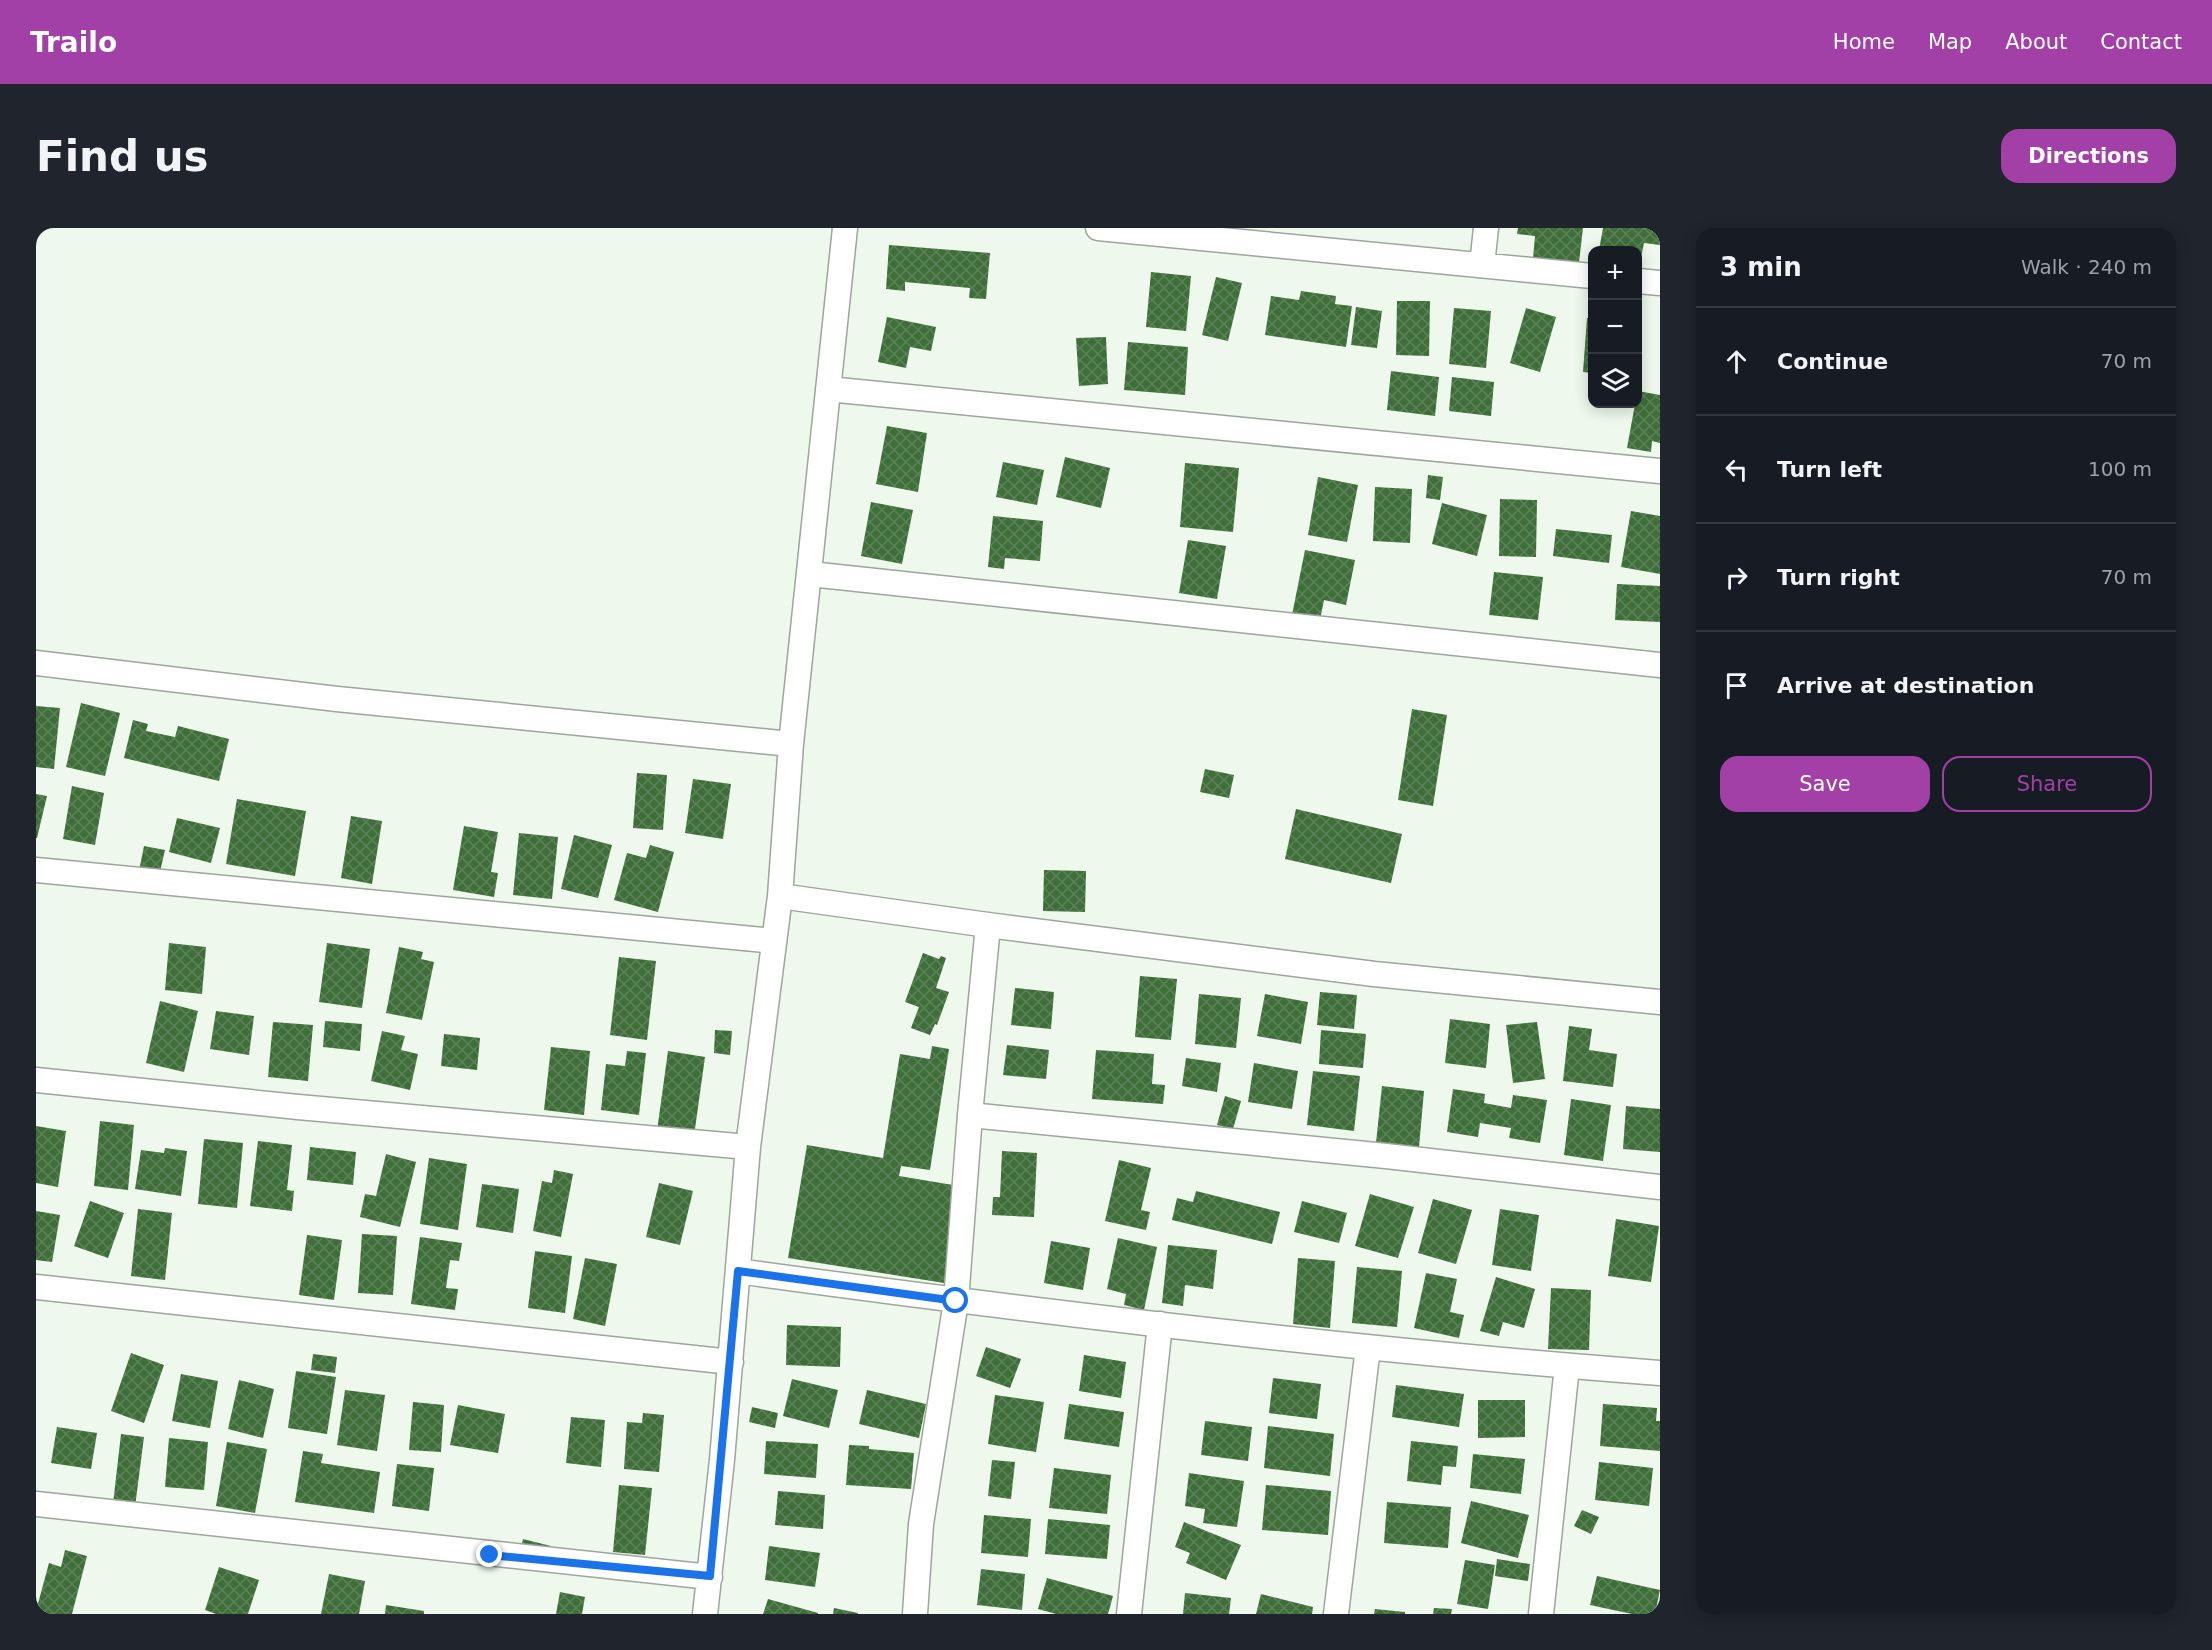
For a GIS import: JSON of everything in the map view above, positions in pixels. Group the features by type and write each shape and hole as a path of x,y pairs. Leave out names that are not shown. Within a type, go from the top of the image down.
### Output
{"street":[{"path":"705,1614 731,1362 748,1147 780,896 791,744 844,228"},
{"path":"1098,228 1276,237 1482,265 1588,276"},
{"path":"1482,265 1486,228"},
{"path":"1642,281 1660,283"},
{"path":"828,389 1660,471"},
{"path":"810,574 1660,665"},
{"path":"36,663 337,699 791,744"},
{"path":"36,870 774,941"},
{"path":"780,896 1374,974 1660,1002"},
{"path":"915,1614 921,1524 956,1301 970,1114 988,925"},
{"path":"36,1080 298,1107 748,1147"},
{"path":"970,1114 1386,1156 1660,1187"},
{"path":"738,1271 956,1301 1160,1324 1368,1347 1660,1373"},
{"path":"36,1287 731,1362"},
{"path":"1128,1614 1160,1324"},
{"path":"1336,1614 1368,1347"},
{"path":"1541,1614 1567,1366"},
{"path":"36,1504 259,1527 490,1555 710,1576"}],"building":[{"path":"1518,228 1583,228 1579,263 1533,258 1535,236 1517,234"},
{"path":"1603,228 1660,228 1660,245 1644,243 1642,253 1642,246 1600,246"},
{"path":"889,245 990,253 986,299 969,298 970,288 905,282 905,291 886,289"},
{"path":"1151,272 1191,276 1186,331 1146,327"},
{"path":"1216,277 1242,283 1228,341 1202,335"},
{"path":"1301,291 1336,296 1335,304 1352,306 1346,347 1265,335 1271,296 1299,300"},
{"path":"1397,301 1430,301 1429,356 1396,355"},
{"path":"1356,307 1382,311 1377,348 1351,345"},
{"path":"1454,308 1491,311 1486,368 1449,364"},
{"path":"1526,308 1556,317 1540,372 1510,363"},
{"path":"887,317 936,327 931,351 910,347 906,368 878,362"},
{"path":"1587,318 1588,318 1588,373 1583,372"},
{"path":"1106,337 1108,384 1079,386 1076,338"},
{"path":"1128,342 1188,347 1185,395 1124,390"},
{"path":"1391,371 1439,377 1435,416 1387,410"},
{"path":"1452,377 1494,382 1491,416 1449,411"},
{"path":"1642,392 1660,395 1660,443 1652,441 1651,452 1627,448 1634,408 1642,408"},
{"path":"887,426 927,433 918,492 876,484"},
{"path":"1065,457 1110,468 1101,508 1056,497"},
{"path":"1003,462 1044,470 1037,505 996,497"},
{"path":"1185,463 1239,468 1233,532 1180,527"},
{"path":"1428,475 1443,477 1440,500 1426,498"},
{"path":"1318,477 1358,485 1347,542 1308,535"},
{"path":"1375,487 1412,489 1410,543 1373,541"},
{"path":"1500,499 1537,500 1536,557 1499,556"},
{"path":"871,502 913,510 902,564 861,556"},
{"path":"1442,503 1487,515 1477,556 1432,544"},
{"path":"1631,511 1660,516 1660,574 1621,567"},
{"path":"993,516 1043,521 1040,561 1005,558 1004,569 988,567"},
{"path":"1556,529 1612,535 1609,563 1553,556"},
{"path":"1188,540 1226,546 1217,599 1179,593"},
{"path":"1305,550 1355,560 1346,605 1324,600 1320,620 1292,615"},
{"path":"1494,572 1543,577 1538,620 1489,615"},
{"path":"1617,584 1660,586 1660,622 1615,620"},
{"path":"81,703 120,713 105,776 66,767"},
{"path":"36,706 60,708 54,769 36,767"},
{"path":"1412,709 1447,715 1433,806 1398,800"},
{"path":"133,720 148,724 146,731 175,737 178,726 229,739 219,781 124,758"},
{"path":"1205,769 1234,775 1229,798 1200,792"},
{"path":"637,773 667,775 663,830 633,828"},
{"path":"693,779 731,784 723,839 685,833"},
{"path":"72,786 104,793 95,845 63,839"},
{"path":"36,794 47,796 37,838 36,838"},
{"path":"237,799 306,811 295,876 226,864"},
{"path":"1296,809 1402,834 1391,883 1285,859"},
{"path":"351,816 382,821 372,884 341,878"},
{"path":"177,818 220,828 211,863 169,852"},
{"path":"464,826 498,832 491,872 498,873 494,897 453,890"},
{"path":"519,833 558,837 552,899 513,895"},
{"path":"574,835 612,845 598,898 561,889"},
{"path":"650,845 674,852 658,912 614,900 627,853 646,858"},
{"path":"144,846 165,850 159,876 139,871"},
{"path":"1044,870 1086,871 1085,912 1043,911"},
{"path":"169,943 206,947 202,994 165,990"},
{"path":"327,943 370,949 362,1008 319,1002"},
{"path":"399,947 423,952 421,959 434,962 422,1020 386,1013"},
{"path":"923,953 939,959 941,956 946,958 936,988 949,992 937,1025 935,1024 930,1035 911,1028 919,1007 905,1002"},
{"path":"619,957 656,961 647,1040 610,1035"},
{"path":"1140,976 1177,979 1171,1040 1135,1037"},
{"path":"1015,988 1054,992 1051,1029 1011,1025"},
{"path":"1320,992 1357,995 1354,1029 1317,1025"},
{"path":"1199,994 1241,998 1236,1048 1195,1044"},
{"path":"1265,994 1308,1002 1301,1044 1257,1036"},
{"path":"160,1001 198,1011 184,1072 146,1063"},
{"path":"216,1011 254,1016 249,1055 210,1049"},
{"path":"1450,1019 1490,1024 1486,1068 1445,1063"},
{"path":"325,1021 362,1024 360,1051 323,1047"},
{"path":"273,1022 313,1025 308,1081 268,1077"},
{"path":"1537,1022 1545,1079 1513,1083 1506,1025"},
{"path":"1569,1026 1592,1029 1589,1050 1617,1054 1613,1087 1563,1081"},
{"path":"715,1030 732,1031 730,1055 714,1053"},
{"path":"1321,1030 1366,1034 1363,1068 1319,1064"},
{"path":"382,1031 405,1036 401,1050 418,1054 410,1090 371,1081"},
{"path":"444,1034 480,1038 477,1070 441,1066"},
{"path":"1007,1045 1049,1050 1046,1079 1003,1075"},
{"path":"932,1046 949,1049 930,1170 901,1166 899,1176 959,1186 944,1283 788,1258 807,1145 883,1158 900,1054 930,1059"},
{"path":"551,1047 590,1051 584,1115 544,1110"},
{"path":"1096,1050 1154,1054 1152,1084 1165,1085 1163,1104 1092,1099"},
{"path":"627,1051 646,1053 639,1115 601,1110 606,1064 625,1066"},
{"path":"668,1051 705,1057 694,1136 657,1131"},
{"path":"1186,1058 1221,1063 1217,1092 1182,1086"},
{"path":"1254,1063 1298,1071 1292,1109 1248,1102"},
{"path":"1313,1071 1360,1076 1354,1131 1307,1125"},
{"path":"1382,1086 1424,1091 1419,1147 1376,1143"},
{"path":"1453,1089 1485,1094 1484,1103 1511,1108 1513,1095 1547,1100 1540,1143 1509,1138 1511,1128 1480,1123 1478,1137 1447,1132"},
{"path":"1225,1096 1241,1101 1233,1129 1217,1125"},
{"path":"1571,1099 1611,1105 1603,1161 1564,1155"},
{"path":"1626,1106 1660,1109 1660,1152 1623,1149"},
{"path":"100,1121 134,1125 128,1190 94,1186"},
{"path":"36,1126 66,1131 58,1187 36,1183"},
{"path":"204,1139 243,1143 237,1208 198,1204"},
{"path":"258,1141 292,1145 287,1190 294,1191 292,1211 250,1206"},
{"path":"310,1147 356,1152 353,1185 307,1180"},
{"path":"165,1148 187,1151 181,1196 135,1189 141,1150 164,1153"},
{"path":"1002,1151 1037,1153 1034,1217 992,1215 993,1197 1000,1197"},
{"path":"386,1154 416,1162 400,1227 360,1217 365,1194 376,1196"},
{"path":"429,1158 467,1164 458,1230 420,1224"},
{"path":"1119,1160 1151,1168 1141,1210 1150,1212 1146,1230 1105,1221"},
{"path":"554,1170 573,1174 561,1237 533,1231 542,1181 552,1183"},
{"path":"659,1183 693,1191 680,1245 646,1237"},
{"path":"482,1184 519,1189 513,1233 476,1227"},
{"path":"1196,1191 1280,1212 1272,1244 1172,1220 1177,1198 1193,1202"},
{"path":"1370,1194 1414,1207 1398,1258 1355,1246"},
{"path":"1433,1199 1472,1210 1456,1264 1418,1253"},
{"path":"90,1201 124,1213 108,1258 74,1246"},
{"path":"1302,1201 1347,1213 1339,1243 1294,1232"},
{"path":"138,1209 172,1213 165,1280 131,1276"},
{"path":"1500,1209 1539,1215 1531,1271 1492,1265"},
{"path":"36,1211 60,1215 52,1262 36,1260"},
{"path":"1616,1219 1659,1226 1651,1282 1608,1276"},
{"path":"362,1234 397,1236 393,1295 358,1293"},
{"path":"307,1235 342,1240 334,1300 299,1295"},
{"path":"420,1237 462,1243 459,1261 450,1260 446,1288 458,1289 455,1310 411,1304"},
{"path":"1118,1238 1157,1247 1144,1310 1124,1305 1126,1294 1107,1289"},
{"path":"1051,1241 1090,1248 1083,1290 1044,1283"},
{"path":"1168,1245 1217,1250 1213,1289 1185,1285 1183,1306 1162,1303"},
{"path":"535,1251 572,1256 565,1313 528,1308"},
{"path":"585,1258 617,1264 605,1326 573,1319"},
{"path":"1298,1258 1335,1261 1330,1328 1293,1324"},
{"path":"1357,1267 1402,1271 1397,1327 1352,1323"},
{"path":"1426,1273 1457,1279 1450,1312 1464,1315 1459,1338 1414,1328"},
{"path":"1496,1277 1535,1289 1524,1328 1503,1322 1499,1336 1480,1331"},
{"path":"1551,1288 1591,1290 1589,1350 1548,1349"},
{"path":"787,1325 841,1327 840,1367 786,1365"},
{"path":"986,1347 1021,1359 1010,1388 976,1376"},
{"path":"131,1353 164,1365 144,1423 111,1411"},
{"path":"313,1354 337,1357 335,1373 311,1370"},
{"path":"1084,1355 1126,1362 1121,1398 1079,1391"},
{"path":"296,1371 336,1377 327,1434 288,1428"},
{"path":"181,1374 218,1381 210,1428 172,1421"},
{"path":"1273,1378 1321,1384 1317,1419 1269,1413"},
{"path":"792,1379 838,1390 829,1428 783,1416"},
{"path":"239,1380 274,1389 263,1438 228,1429"},
{"path":"1396,1385 1464,1394 1459,1427 1392,1417"},
{"path":"345,1390 385,1395 377,1451 337,1445"},
{"path":"867,1390 926,1404 919,1438 859,1424"},
{"path":"995,1395 1044,1402 1036,1452 988,1444"},
{"path":"1478,1400 1525,1400 1525,1437 1478,1438"},
{"path":"413,1402 444,1405 441,1452 409,1450"},
{"path":"1069,1404 1124,1412 1119,1447 1064,1439"},
{"path":"1603,1404 1657,1408 1656,1421 1660,1421 1660,1451 1600,1446"},
{"path":"458,1405 505,1414 498,1453 450,1445"},
{"path":"752,1407 778,1413 775,1428 749,1422"},
{"path":"643,1413 664,1415 659,1472 624,1469 627,1422 642,1423"},
{"path":"571,1417 605,1420 601,1467 566,1463"},
{"path":"1205,1421 1252,1427 1248,1461 1201,1455"},
{"path":"1268,1426 1334,1434 1330,1476 1264,1468"},
{"path":"57,1427 97,1433 91,1469 51,1463"},
{"path":"121,1434 144,1437 135,1507 113,1504"},
{"path":"169,1438 208,1442 204,1490 165,1487"},
{"path":"766,1441 818,1444 816,1478 764,1474"},
{"path":"1411,1441 1458,1446 1456,1467 1443,1466 1441,1485 1407,1481"},
{"path":"227,1442 267,1449 255,1513 216,1506"},
{"path":"849,1445 914,1453 911,1489 846,1485"},
{"path":"303,1451 323,1454 321,1463 380,1472 374,1513 295,1502"},
{"path":"1473,1454 1525,1459 1521,1494 1470,1488"},
{"path":"992,1460 1015,1462 1011,1499 988,1496"},
{"path":"1599,1462 1653,1468 1649,1506 1595,1500"},
{"path":"397,1464 434,1468 429,1511 392,1506"},
{"path":"1054,1468 1111,1475 1107,1514 1049,1508"},
{"path":"1189,1473 1244,1481 1237,1527 1203,1523 1205,1509 1185,1506"},
{"path":"619,1485 652,1488 645,1555 613,1552"},
{"path":"1266,1485 1331,1491 1328,1535 1262,1530"},
{"path":"778,1491 825,1495 823,1529 775,1525"},
{"path":"1471,1501 1529,1515 1518,1558 1461,1543"},
{"path":"1387,1502 1451,1507 1448,1548 1384,1543"},
{"path":"1582,1510 1599,1517 1591,1534 1574,1526"},
{"path":"984,1515 1031,1519 1028,1557 981,1553"},
{"path":"1048,1519 1110,1525 1107,1559 1045,1554"},
{"path":"1184,1522 1241,1545 1226,1580 1186,1563 1190,1553 1175,1547"},
{"path":"523,1539 551,1546 548,1560 519,1554"},
{"path":"769,1546 820,1553 815,1587 765,1580"},
{"path":"65,1550 87,1556 72,1614 49,1614 36,1611 49,1563 61,1567"},
{"path":"1497,1559 1530,1564 1528,1581 1495,1576"},
{"path":"1465,1560 1495,1565 1488,1609 1457,1604"},
{"path":"219,1567 259,1580 248,1614 216,1614 205,1610"},
{"path":"981,1569 1025,1574 1022,1610 977,1605"},
{"path":"329,1574 365,1581 359,1614 321,1614"},
{"path":"1597,1576 1660,1590 1655,1614 1632,1614 1590,1605"},
{"path":"1047,1578 1113,1596 1108,1614 1056,1614 1038,1609"},
{"path":"560,1592 585,1597 582,1614 556,1614"},
{"path":"1185,1593 1231,1598 1229,1614 1183,1614"},
{"path":"1261,1594 1313,1607 1312,1614 1256,1614"},
{"path":"768,1599 818,1613 818,1614 763,1614"},
{"path":"386,1605 424,1611 424,1614 385,1614"},
{"path":"834,1608 858,1613 858,1614 833,1614"},
{"path":"1434,1608 1452,1609 1451,1614 1433,1614"},
{"path":"1375,1609 1405,1612 1405,1614 1374,1614"}],"route":[{"path":"490,1555 710,1576 738,1271 956,1301"}]}
